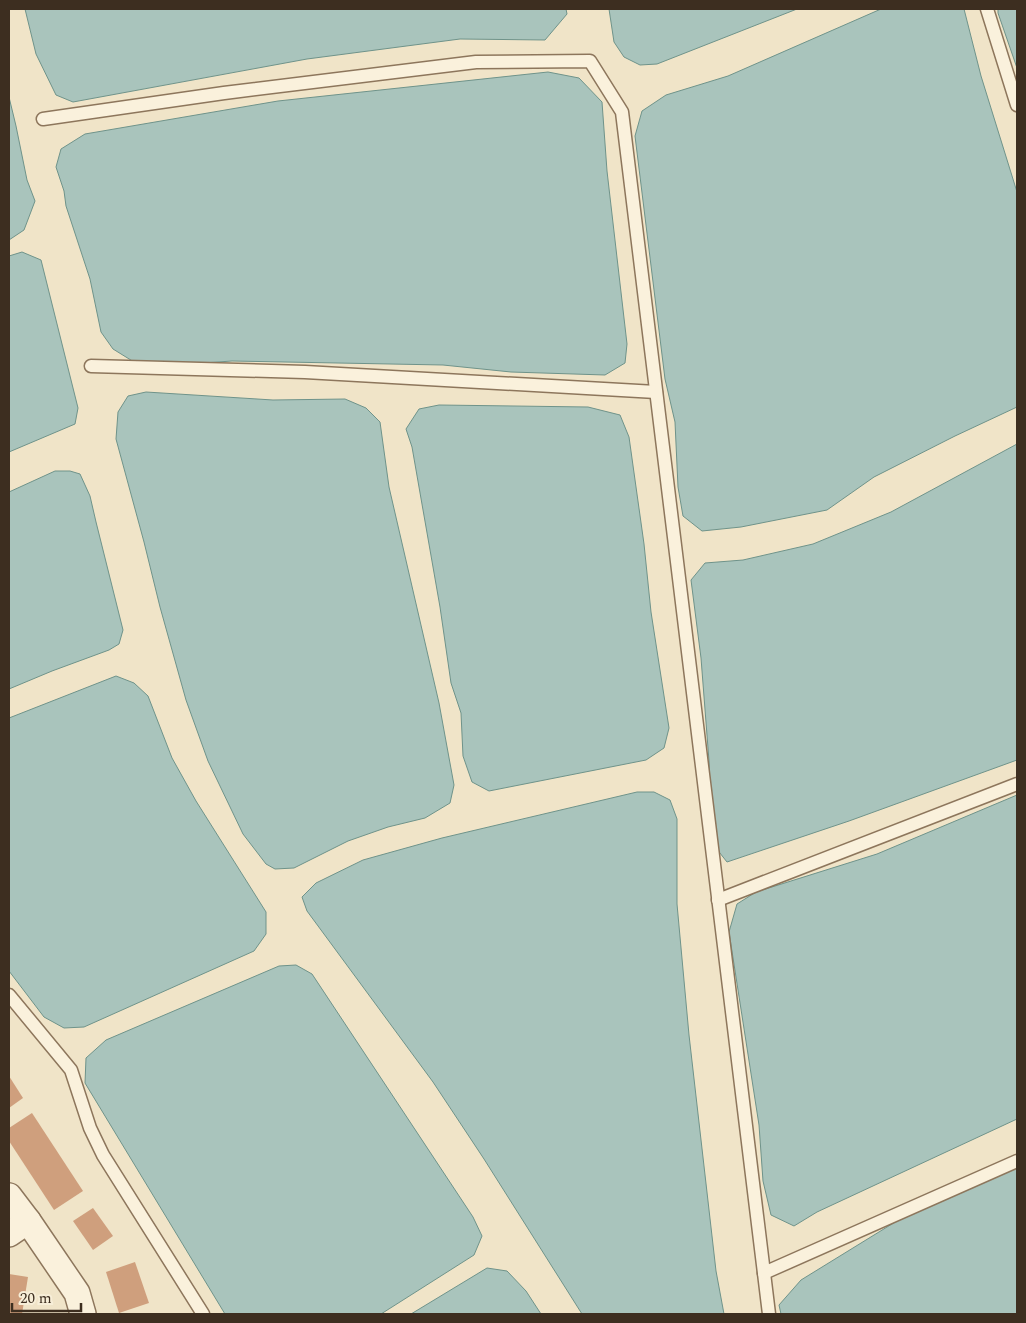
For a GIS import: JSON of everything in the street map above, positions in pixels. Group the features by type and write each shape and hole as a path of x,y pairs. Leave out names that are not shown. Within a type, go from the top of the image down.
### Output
{"street":[{"path":"9,1196 18,1228 77,1293 83,1314"}],"lane":[{"path":"987,9 1017,105"},
{"path":"43,119 224,93 476,62 590,61 622,112 769,1314"},
{"path":"91,366 305,372 656,392"},
{"path":"718,900 1017,784"},
{"path":"9,995 71,1070 90,1128 102,1155 203,1314"},
{"path":"764,1273 1017,1160"}],"water":[{"path":"25,9 566,9 567,14 545,40 460,39 307,59 73,102 56,95 36,54"},
{"path":"609,9 797,9 657,64 640,65 624,57 614,42"},
{"path":"881,9 964,9 981,76 1017,192 1017,407 874,477 827,510 741,527 702,531 683,516 678,487 675,422 665,379 635,136 642,111 666,95 728,76"},
{"path":"998,9 1017,9 1017,68 998,13"},
{"path":"548,72 579,78 602,102 607,171 627,344 625,363 605,375 511,372 443,365 232,361 175,365 134,362 113,349 101,332 90,279 66,206 64,191 56,167 61,149 85,134 278,101"},
{"path":"9,97 27,180 35,201 24,230 9,240"},
{"path":"22,252 41,260 78,408 75,424 9,452 9,256"},
{"path":"146,392 273,400 345,399 366,408 380,422 389,487 439,703 454,785 450,803 425,818 388,827 348,841 294,868 275,869 266,864 243,834 208,761 186,700 116,439 118,412 128,396"},
{"path":"439,405 588,407 620,415 629,437 644,544 651,612 669,728 664,748 646,760 489,791 472,782 463,756 461,713 451,683 440,607 412,447 406,429 419,409"},
{"path":"1017,444 1017,760 849,821 727,862 712,843 709,761 701,658 691,580 705,563 743,560 813,544 891,512"},
{"path":"55,471 70,471 80,474 90,496 123,630 119,644 109,650 9,689 9,492"},
{"path":"116,676 134,683 148,696 172,758 196,801 266,912 266,934 254,951 84,1027 64,1028 44,1017 9,971 9,718"},
{"path":"637,792 654,792 670,800 677,819 677,904 689,1035 716,1271 724,1314 582,1314 433,1082 307,911 302,897 316,883 363,860 442,838"},
{"path":"1017,795 1017,1119 817,1212 794,1226 771,1215 763,1181 759,1125 729,932 737,904 756,892 877,854"},
{"path":"296,965 312,974 473,1217 482,1236 474,1255 381,1314 225,1314 85,1083 86,1058 106,1040 279,966"},
{"path":"1017,1158 1017,1314 781,1314 779,1305 801,1280 939,1195"},
{"path":"487,1268 507,1271 526,1291 541,1314 411,1314"}],"building":[{"path":"9,1076 23,1098 9,1108"},
{"path":"32,1113 83,1191 54,1210 9,1141 9,1128"},
{"path":"93,1208 113,1236 93,1250 73,1221"},
{"path":"135,1262 149,1303 119,1313 106,1272"},
{"path":"9,1274 28,1277 22,1314 9,1314"}]}
